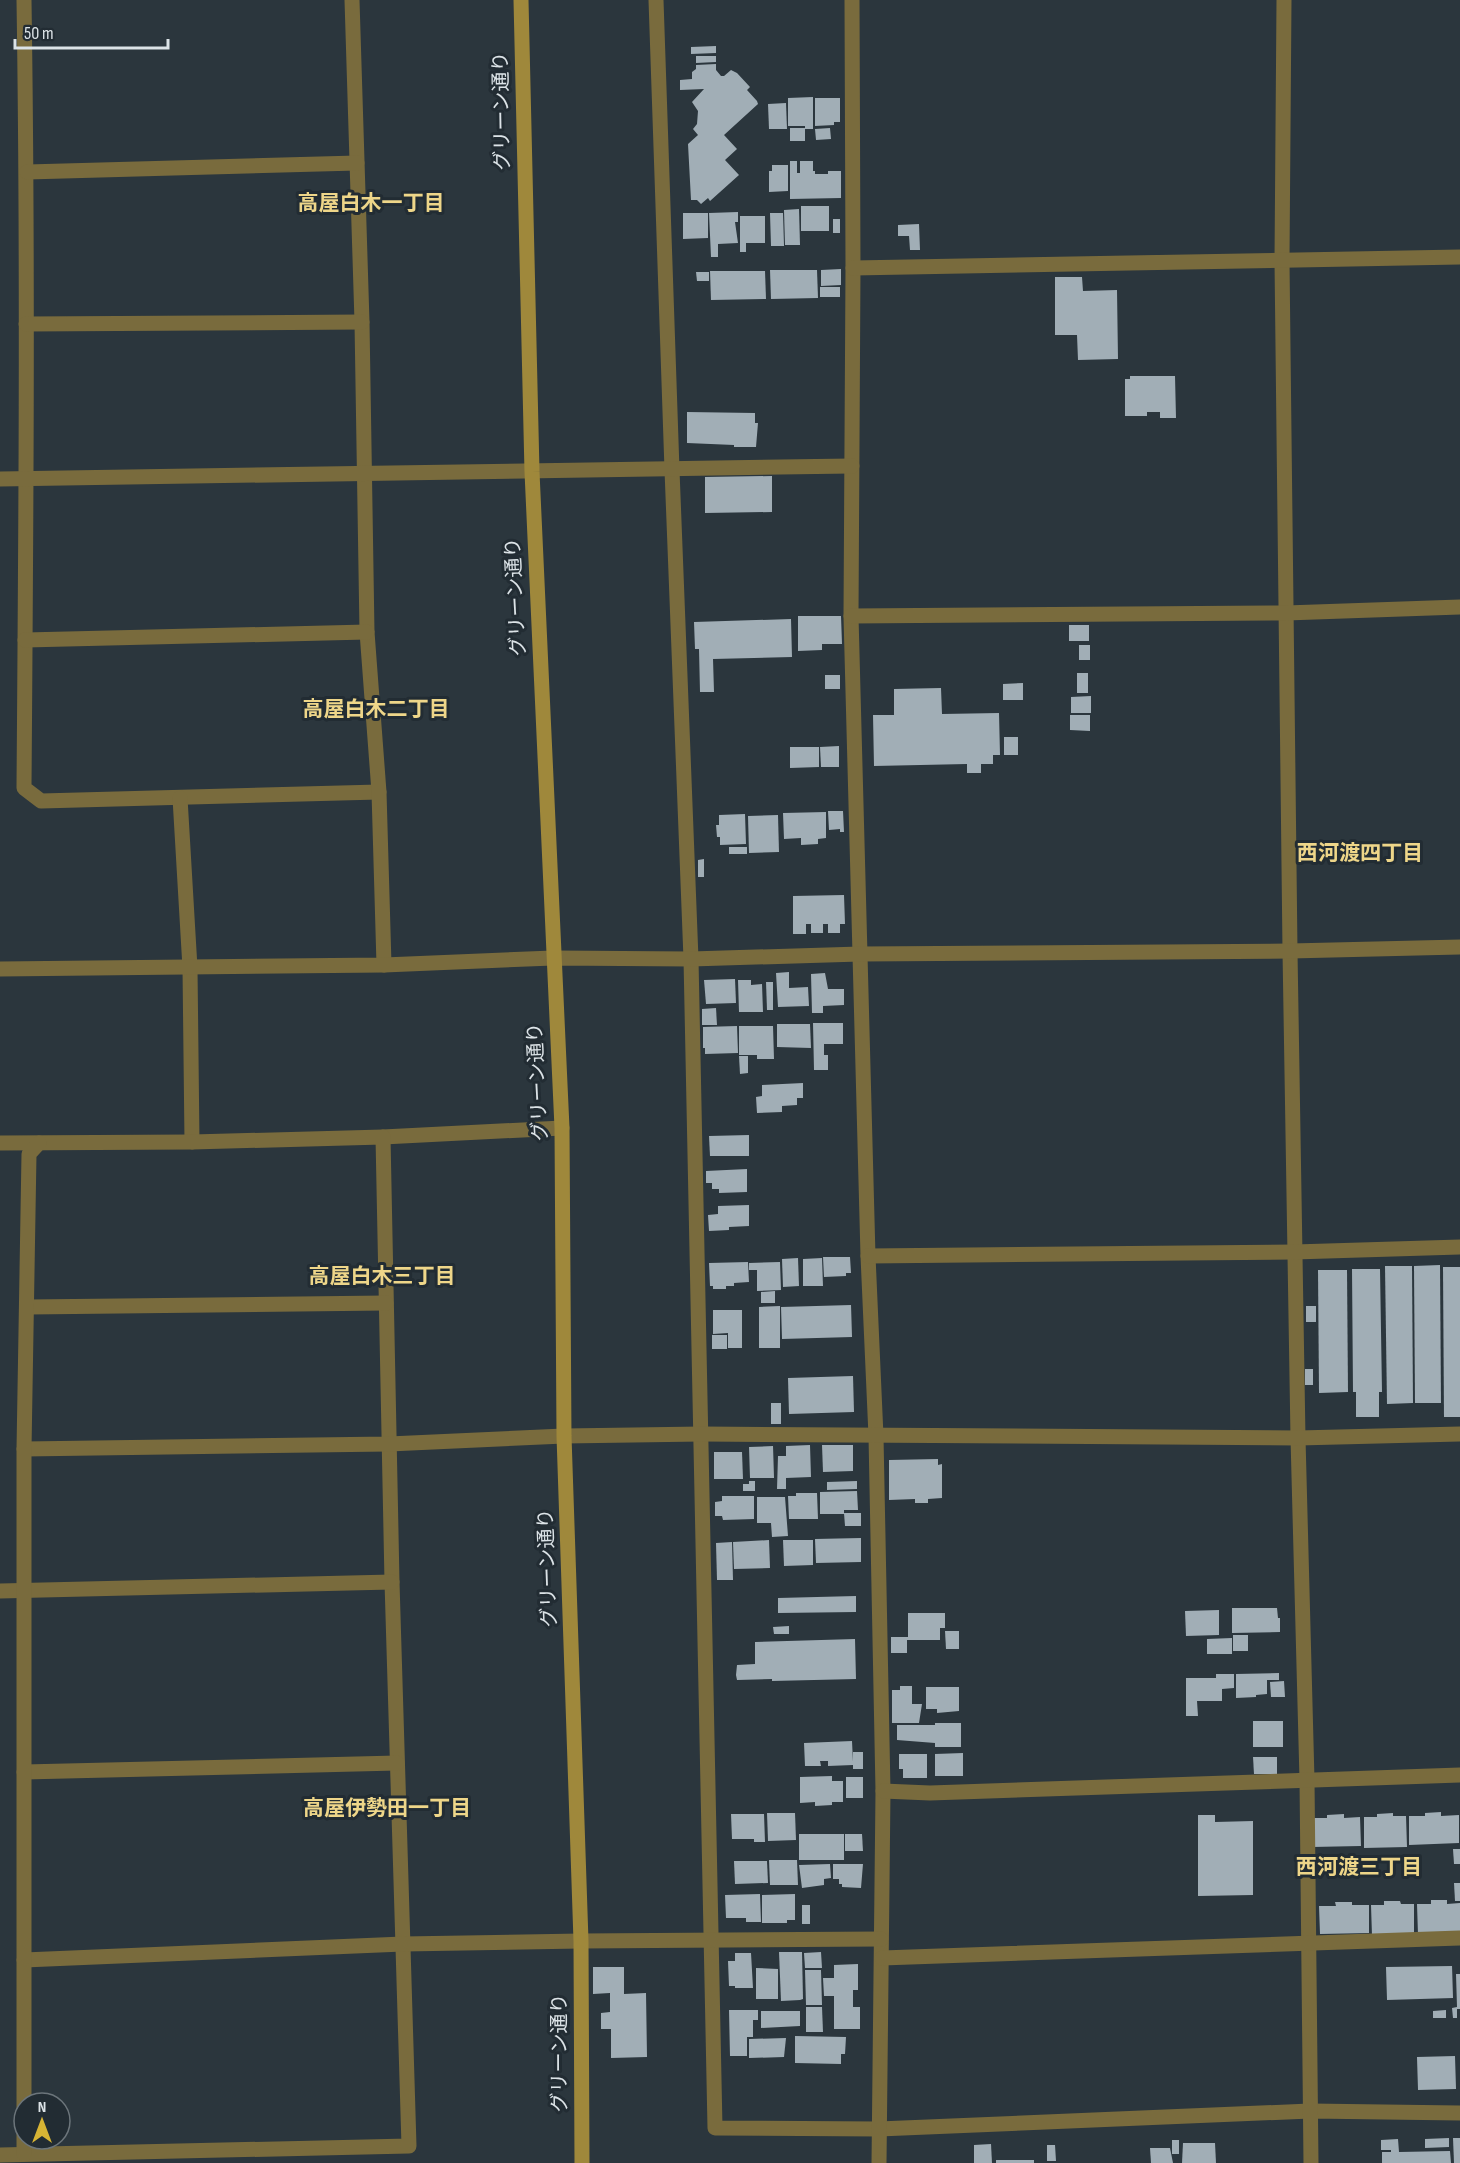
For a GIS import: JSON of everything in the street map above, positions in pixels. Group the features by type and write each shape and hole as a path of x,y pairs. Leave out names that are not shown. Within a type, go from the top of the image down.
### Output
{"street":[{"path":"24,0 27,172 24,788 41,801 379,792"},
{"path":"352,0 362,322 363,475 368,632 379,792 384,965"},
{"name":"グリーン通り","path":"521,0 532,472 562,1128 564,1436 581,1941 582,2163"},
{"path":"656,0 691,958 715,2128 879,2129 1310,2111 1460,2113"},
{"path":"852,0 853,268 850,616 868,1256 876,1436 883,1791 879,2163"},
{"path":"1284,0 1282,261 1290,951 1294,1252 1310,1943 1311,2163"},
{"path":"27,172 357,163"},
{"path":"853,268 1460,257"},
{"path":"26,324 362,322"},
{"path":"0,479 852,466"},
{"path":"850,616 1286,613 1460,607"},
{"path":"25,640 368,632"},
{"path":"180,798 190,968 192,1142"},
{"path":"0,969 384,965 553,958 1290,951 1460,947"},
{"path":"0,1143 192,1142 383,1137 562,1128"},
{"path":"0,2155 409,2146 392,1582 383,1137"},
{"path":"24,2154 24,1449 29,1154 39,1143"},
{"path":"868,1256 1294,1252 1460,1247"},
{"path":"28,1306 386,1303"},
{"path":"24,1449 389,1444 564,1436 702,1434 1298,1438 1460,1434"},
{"path":"0,1591 392,1582"},
{"path":"24,1772 397,1763"},
{"path":"883,1791 942,1792 1460,1775"},
{"path":"882,1958 1460,1938"},
{"path":"24,1960 403,1944 881,1939"}],"building":[{"path":"716,46 716,53 691,54 691,47"},
{"path":"696,56 716,56 716,62 696,63"},
{"path":"716,64 716,70 721,76 731,70 737,73 750,87 747,90 758,104 724,135 737,149 725,160 739,175 710,201 708,198 701,204 697,200 691,200 688,144 698,135 693,129 697,124 698,111 692,102 704,89 680,90 680,80 692,79 692,72 696,69 696,65"},
{"path":"813,97 813,129 805,129 805,126 788,126 788,98"},
{"path":"815,98 840,98 840,122 834,122 834,125 815,126"},
{"path":"786,103 787,129 769,129 768,104"},
{"path":"790,128 805,128 805,141 790,141"},
{"path":"830,128 831,139 816,140 815,129"},
{"path":"790,161 797,161 797,173 800,173 800,161 813,161 815,174 841,171 841,198 790,199"},
{"path":"772,165 788,165 788,191 769,192 769,171 772,171"},
{"path":"801,206 829,206 829,231 801,231"},
{"path":"799,209 800,245 785,245 784,210"},
{"path":"738,212 738,222 735,222 738,243 718,244 718,257 711,257 709,213"},
{"path":"683,213 708,213 708,238 683,239"},
{"path":"770,213 783,213 784,246 771,246"},
{"path":"740,216 765,216 765,243 746,243 746,252 740,252"},
{"path":"833,219 840,219 840,233 833,233"},
{"path":"919,224 920,250 910,250 909,236 898,236 898,225"},
{"path":"841,269 841,285 821,286 821,270"},
{"path":"770,270 817,270 818,298 771,299"},
{"path":"710,271 765,271 766,299 711,300"},
{"path":"696,272 709,272 709,281 697,281"},
{"path":"1055,277 1082,277 1083,291 1117,290 1118,359 1078,360 1077,335 1055,335"},
{"path":"820,287 840,287 840,297 820,297"},
{"path":"1130,376 1175,376 1176,418 1160,418 1160,412 1147,412 1147,416 1125,416 1125,379 1130,379"},
{"path":"687,412 755,413 755,423 758,423 756,447 687,443"},
{"path":"772,476 772,512 705,513 705,477"},
{"path":"798,616 841,616 842,644 822,644 822,650 798,651"},
{"path":"791,619 792,657 713,659 714,692 700,692 699,649 695,649 694,622"},
{"path":"1069,625 1089,625 1089,641 1069,641"},
{"path":"1079,645 1090,645 1090,660 1079,660"},
{"path":"1077,673 1088,673 1088,693 1077,693"},
{"path":"825,675 840,675 840,689 825,689"},
{"path":"1023,683 1023,700 1003,700 1003,684"},
{"path":"941,688 942,714 999,713 1000,755 993,755 993,764 981,764 981,773 967,773 967,764 874,766 873,715 894,715 894,689"},
{"path":"1091,696 1091,713 1071,713 1071,697"},
{"path":"1070,715 1090,715 1090,731 1070,730"},
{"path":"1004,737 1018,737 1018,755 1004,755"},
{"path":"839,746 839,767 821,767 820,747"},
{"path":"790,747 819,747 819,767 790,768"},
{"path":"828,811 843,811 844,832 840,832 840,829 829,830"},
{"path":"826,812 826,838 818,839 818,844 801,845 801,838 784,839 783,813"},
{"path":"745,814 746,844 720,845 716,825 719,825 719,815"},
{"path":"778,815 779,852 749,853 748,816"},
{"path":"729,847 747,847 747,854 729,854"},
{"path":"704,859 704,877 698,877 698,860"},
{"path":"844,895 845,924 840,924 840,933 828,933 828,924 823,924 823,933 811,933 811,924 806,924 806,934 793,934 793,896"},
{"path":"789,972 789,988 808,987 809,1006 778,1007 776,973"},
{"path":"825,973 828,989 844,989 844,1005 823,1006 823,1013 812,1013 811,974"},
{"path":"735,979 736,1003 706,1004 704,980"},
{"path":"738,980 751,980 751,985 762,984 763,1012 739,1012"},
{"path":"766,982 773,982 773,1010 767,1010"},
{"path":"716,1008 717,1025 702,1025 702,1009"},
{"path":"813,1023 843,1023 843,1044 824,1044 824,1055 828,1055 828,1070 814,1070"},
{"path":"777,1024 810,1024 811,1048 777,1047"},
{"path":"737,1026 738,1053 705,1054 703,1027"},
{"path":"739,1026 773,1026 774,1059 757,1059 757,1055 739,1055"},
{"path":"739,1056 748,1056 748,1073 740,1074"},
{"path":"803,1083 803,1098 797,1098 797,1105 782,1106 782,1112 757,1113 756,1097 762,1096 762,1085"},
{"path":"749,1135 749,1156 710,1156 709,1136"},
{"path":"747,1169 747,1192 719,1193 719,1189 712,1189 712,1183 706,1183 706,1171"},
{"path":"749,1205 749,1226 709,1231 708,1215 718,1214 718,1206"},
{"path":"823,1257 850,1257 851,1273 846,1273 846,1276 824,1277"},
{"path":"798,1258 799,1286 783,1287 782,1259"},
{"path":"822,1258 823,1286 803,1286 803,1259"},
{"path":"748,1262 749,1282 734,1283 734,1286 726,1286 726,1289 713,1289 713,1286 710,1286 709,1263"},
{"path":"780,1262 781,1290 757,1291 757,1270 749,1270 749,1263"},
{"path":"1440,1265 1441,1403 1415,1403 1414,1266"},
{"path":"1385,1266 1412,1266 1413,1403 1387,1404"},
{"path":"1443,1267 1460,1267 1460,1417 1444,1417"},
{"path":"1352,1269 1380,1269 1382,1392 1379,1392 1379,1417 1356,1417 1356,1392 1353,1392"},
{"path":"1318,1270 1347,1270 1348,1392 1319,1393"},
{"path":"775,1291 775,1303 761,1303 761,1292"},
{"path":"851,1305 852,1337 782,1339 781,1307"},
{"path":"780,1306 780,1348 759,1348 759,1307"},
{"path":"1306,1306 1316,1306 1316,1322 1306,1322"},
{"path":"713,1310 742,1310 742,1348 728,1348 728,1333 713,1334"},
{"path":"712,1335 727,1335 727,1349 712,1349"},
{"path":"1305,1369 1313,1369 1313,1385 1305,1385"},
{"path":"853,1376 854,1412 789,1414 788,1378"},
{"path":"771,1403 781,1403 781,1424 771,1424"},
{"path":"810,1445 811,1477 786,1478 786,1489 777,1489 778,1456 786,1456 786,1446"},
{"path":"822,1445 853,1445 853,1471 823,1472"},
{"path":"773,1446 774,1478 750,1478 749,1447"},
{"path":"714,1452 742,1452 743,1479 714,1479"},
{"path":"938,1459 938,1465 942,1464 942,1498 928,1499 928,1503 915,1503 915,1499 889,1500 889,1460"},
{"path":"749,1481 755,1481 755,1491 743,1491 743,1484 749,1484"},
{"path":"857,1481 857,1489 827,1490 827,1482"},
{"path":"857,1491 858,1510 844,1510 844,1514 820,1514 820,1492"},
{"path":"796,1493 817,1493 818,1519 789,1519 788,1496 796,1496"},
{"path":"722,1496 754,1496 754,1519 723,1520 722,1516 715,1516 715,1502 722,1501"},
{"path":"757,1497 785,1497 788,1536 772,1537 771,1523 757,1523"},
{"path":"844,1513 861,1513 861,1526 845,1526"},
{"path":"861,1538 861,1562 816,1563 815,1539"},
{"path":"769,1540 770,1568 734,1569 733,1542"},
{"path":"783,1540 813,1540 813,1565 784,1566"},
{"path":"732,1542 733,1580 717,1580 716,1543"},
{"path":"856,1596 856,1612 778,1613 778,1598"},
{"path":"1232,1608 1277,1608 1280,1632 1232,1633"},
{"path":"1219,1610 1219,1635 1186,1636 1185,1611"},
{"path":"908,1613 945,1613 945,1628 940,1628 940,1640 907,1640 907,1653 891,1653 891,1637 908,1637"},
{"path":"789,1626 789,1634 774,1634 773,1627"},
{"path":"945,1631 959,1631 959,1649 946,1649"},
{"path":"1233,1635 1248,1635 1248,1651 1233,1651"},
{"path":"1232,1638 1232,1654 1207,1654 1207,1639"},
{"path":"855,1639 856,1679 737,1680 737,1665 755,1664 755,1642"},
{"path":"1279,1673 1279,1680 1267,1680 1267,1694 1236,1698 1236,1674"},
{"path":"1216,1674 1234,1674 1234,1688 1222,1689 1222,1701 1197,1701 1198,1716 1186,1716 1186,1678 1216,1678"},
{"path":"1284,1681 1285,1697 1271,1697 1270,1682"},
{"path":"900,1686 912,1686 912,1704 922,1704 919,1723 892,1723 892,1690 900,1690"},
{"path":"926,1687 959,1687 959,1711 937,1713 937,1709 926,1709"},
{"path":"1253,1721 1283,1721 1283,1747 1253,1747"},
{"path":"935,1723 961,1723 961,1747 935,1747 935,1743 897,1740 897,1725 935,1725"},
{"path":"852,1741 853,1762 853,1752 863,1752 863,1769 853,1769 853,1765 828,1766 828,1761 820,1761 821,1766 805,1766 804,1743"},
{"path":"963,1753 963,1776 935,1776 935,1754"},
{"path":"899,1754 927,1754 927,1778 903,1778 903,1769 899,1769"},
{"path":"1253,1757 1277,1757 1277,1774 1254,1774"},
{"path":"832,1776 832,1781 843,1781 843,1802 815,1806 815,1802 800,1803 800,1777"},
{"path":"846,1777 863,1777 863,1798 846,1798"},
{"path":"1441,1812 1441,1816 1459,1815 1459,1843 1409,1845 1409,1816 1425,1816 1425,1813"},
{"path":"767,1813 795,1813 796,1840 768,1841"},
{"path":"1393,1813 1393,1816 1406,1816 1407,1847 1364,1848 1364,1817"},
{"path":"731,1814 764,1814 765,1842 754,1842 754,1839 732,1839"},
{"path":"1344,1814 1344,1818 1360,1817 1361,1846 1312,1847 1311,1818 1327,1818 1327,1815"},
{"path":"1198,1815 1215,1815 1215,1822 1253,1821 1253,1895 1198,1896"},
{"path":"799,1834 844,1834 844,1860 799,1860"},
{"path":"845,1834 862,1834 863,1851 845,1851"},
{"path":"1453,1849 1460,1849 1460,1864 1454,1864"},
{"path":"769,1860 797,1860 798,1885 770,1885"},
{"path":"734,1861 767,1861 768,1883 735,1884"},
{"path":"830,1864 831,1878 824,1879 824,1885 802,1888 799,1865"},
{"path":"833,1864 863,1864 861,1888 842,1887 839,1879 833,1879"},
{"path":"1454,1883 1460,1883 1460,1901 1455,1901"},
{"path":"760,1894 761,1922 746,1922 746,1918 726,1918 725,1895"},
{"path":"795,1894 795,1920 787,1920 787,1923 762,1923 762,1895"},
{"path":"1431,1900 1447,1900 1447,1904 1460,1903 1460,1934 1418,1935 1417,1904 1431,1904"},
{"path":"1384,1901 1414,1904 1414,1936 1372,1936 1371,1905 1384,1905"},
{"path":"1335,1902 1369,1905 1369,1933 1320,1934 1319,1906 1336,1906"},
{"path":"802,1905 810,1905 810,1924 802,1924"},
{"path":"779,1952 802,1952 803,1999 781,2001"},
{"path":"821,1952 822,1968 805,1968 804,1953"},
{"path":"735,1953 751,1953 753,1988 729,1986 728,1961 735,1961"},
{"path":"858,1964 858,1990 853,1990 853,2007 860,2007 860,2029 834,2029 834,1996 824,1996 823,1978 834,1978 834,1965"},
{"path":"1452,1966 1453,1998 1387,2000 1386,1967"},
{"path":"593,1967 624,1967 624,1994 646,1993 647,2057 611,2058 611,2029 601,2029 601,2013 610,2012 610,1993 593,1994"},
{"path":"756,1968 778,1969 778,1999 756,1999"},
{"path":"805,1970 821,1970 822,2005 806,2005"},
{"path":"1456,1974 1460,1974 1460,2009 1457,2009 1457,2018 1453,2018 1452,2008 1457,2007"},
{"path":"806,2007 822,2007 823,2032 806,2032"},
{"path":"729,2010 758,2010 758,2020 753,2020 753,2037 747,2037 747,2056 730,2056"},
{"path":"1446,2010 1446,2018 1433,2018 1433,2011"},
{"path":"761,2011 800,2011 800,2026 761,2028"},
{"path":"795,2036 846,2037 845,2054 841,2054 841,2064 795,2063"},
{"path":"786,2038 784,2057 749,2058 749,2039"},
{"path":"1455,2056 1456,2089 1418,2090 1417,2057"},
{"path":"1449,2138 1449,2147 1425,2148 1425,2139"},
{"path":"1453,2138 1460,2138 1460,2163 1454,2163"},
{"path":"1398,2139 1399,2152 1450,2151 1451,2163 1382,2163 1382,2152 1391,2152 1391,2150 1381,2150 1381,2140"},
{"path":"1172,2140 1179,2140 1179,2154 1172,2154"},
{"path":"1183,2143 1215,2143 1216,2163 1182,2163"},
{"path":"991,2144 992,2163 974,2163 974,2145"},
{"path":"1047,2145 1055,2145 1056,2161 1047,2161"},
{"path":"1150,2148 1170,2148 1173,2163 1151,2163"},
{"path":"996,2160 1034,2160 1034,2163 996,2163"}],"district":[{"name":"高屋白木一丁目","path":"371,203"},
{"name":"高屋白木二丁目","path":"376,709"},
{"name":"西河渡四丁目","path":"1360,853"},
{"name":"高屋白木三丁目","path":"382,1276"},
{"name":"高屋伊勢田一丁目","path":"387,1808"},
{"name":"西河渡三丁目","path":"1359,1867"}]}
